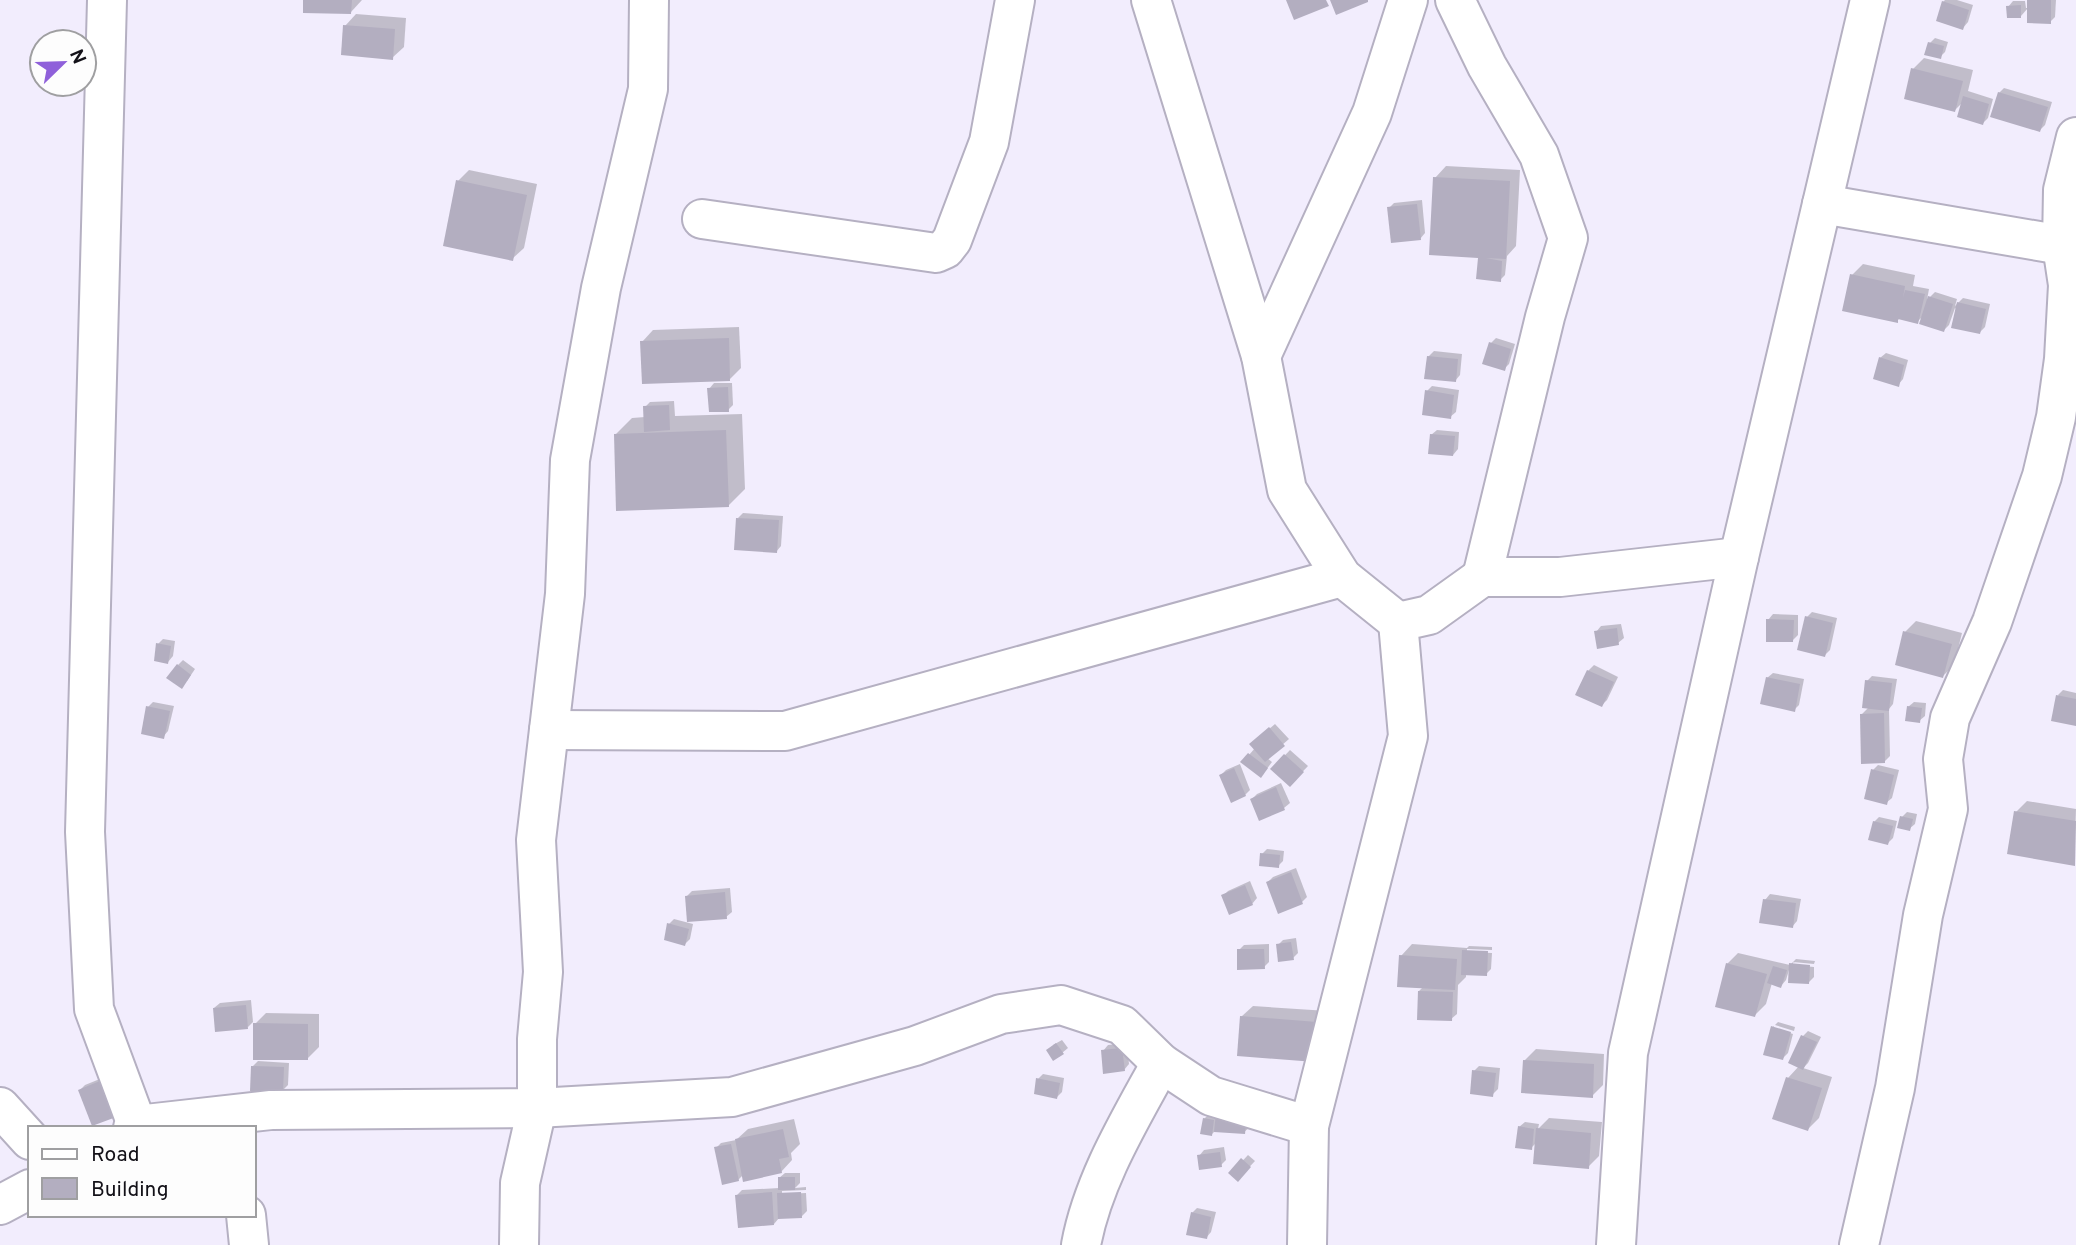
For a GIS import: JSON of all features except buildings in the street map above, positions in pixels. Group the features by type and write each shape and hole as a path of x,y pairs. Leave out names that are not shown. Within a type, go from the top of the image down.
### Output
{"street":[{"path":"107,0 85,832 93,1009 135,1126 237,1121 271,1110 537,1108 732,1097 915,1046 1001,1014 1061,1005 1122,1025 1161,1063 1211,1096 1309,1126"},
{"path":"519,1245 520,1183 537,1108 537,1039 543,972 536,840 565,594 570,460 601,288 648,89 649,0"},
{"path":"702,219 936,253 945,249 952,240 989,142 1015,0"},
{"path":"1151,0 1261,356 1287,490 1342,577 1398,622 1408,736 1309,1126 1307,1245"},
{"path":"1261,356 1372,113 1408,0"},
{"path":"1455,0 1487,66 1539,155 1568,238 1545,317 1482,577"},
{"path":"1616,1245 1628,1053 1739,556 1870,0"},
{"path":"1859,1245 1895,1088 1923,915 1948,809 1943,759 1950,718 1992,622 2042,476 2056,417 2064,359 2068,285 2062,246 2063,190 2076,137"},
{"path":"1822,204 2062,246"},
{"path":"1398,622 1429,614 1482,577 1560,577 1739,556"},
{"path":"549,730 785,731 1342,577"},
{"path":"1081,1245 1084,1224 1116,1145 1161,1063"},
{"path":"0,1107 28,1138"},
{"path":"0,1205 28,1190"},
{"path":"246,1217 249,1245"}]}
